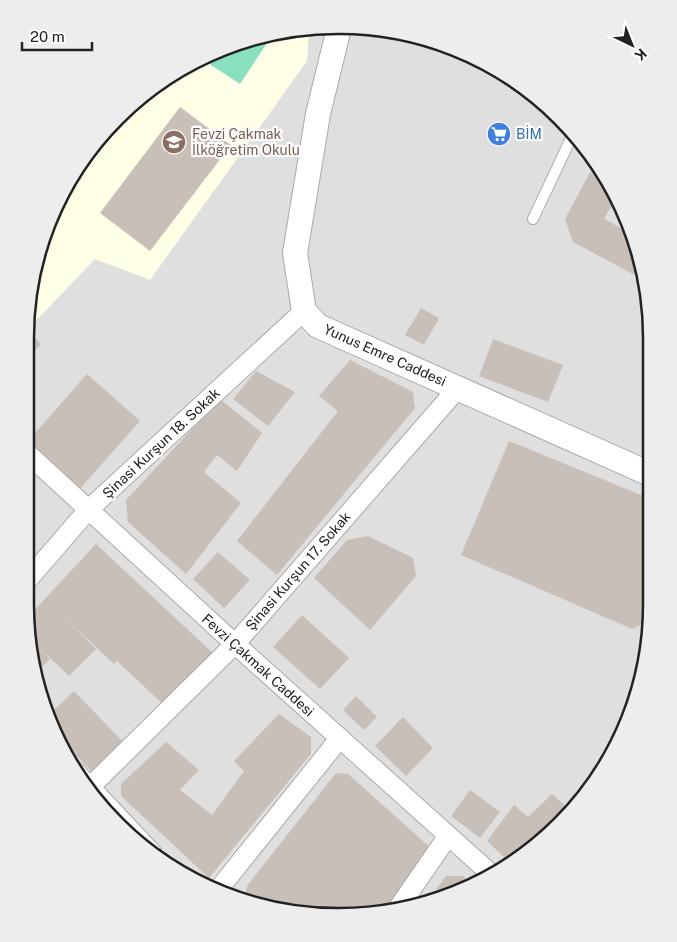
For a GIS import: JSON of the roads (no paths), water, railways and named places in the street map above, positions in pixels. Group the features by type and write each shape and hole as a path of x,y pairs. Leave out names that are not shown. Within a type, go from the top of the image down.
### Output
{"street":[{"path":"304,311 295,253 318,114 338,34"},
{"name":"Yunus Emre Caddesi","path":"304,311 318,326 643,471"},
{"name":"Şinasi Kurşun 18. Sokak","path":"34,573 88,510 304,311"},
{"name":"Şinasi Kurşun 17. Sokak","path":"93,784 235,644 458,388"},
{"name":"Fevzi Çakmak Caddesi","path":"34,460 235,644 486,870"},
{"path":"222,885 340,738"},
{"path":"403,901 448,836"}],"lane":[{"path":"533,219 570,140"}],"place":[{"name":"BİM","path":"499,134"},
{"name":"Fevzi Çakmak İlköğretim Okulu","path":"174,142"}]}
